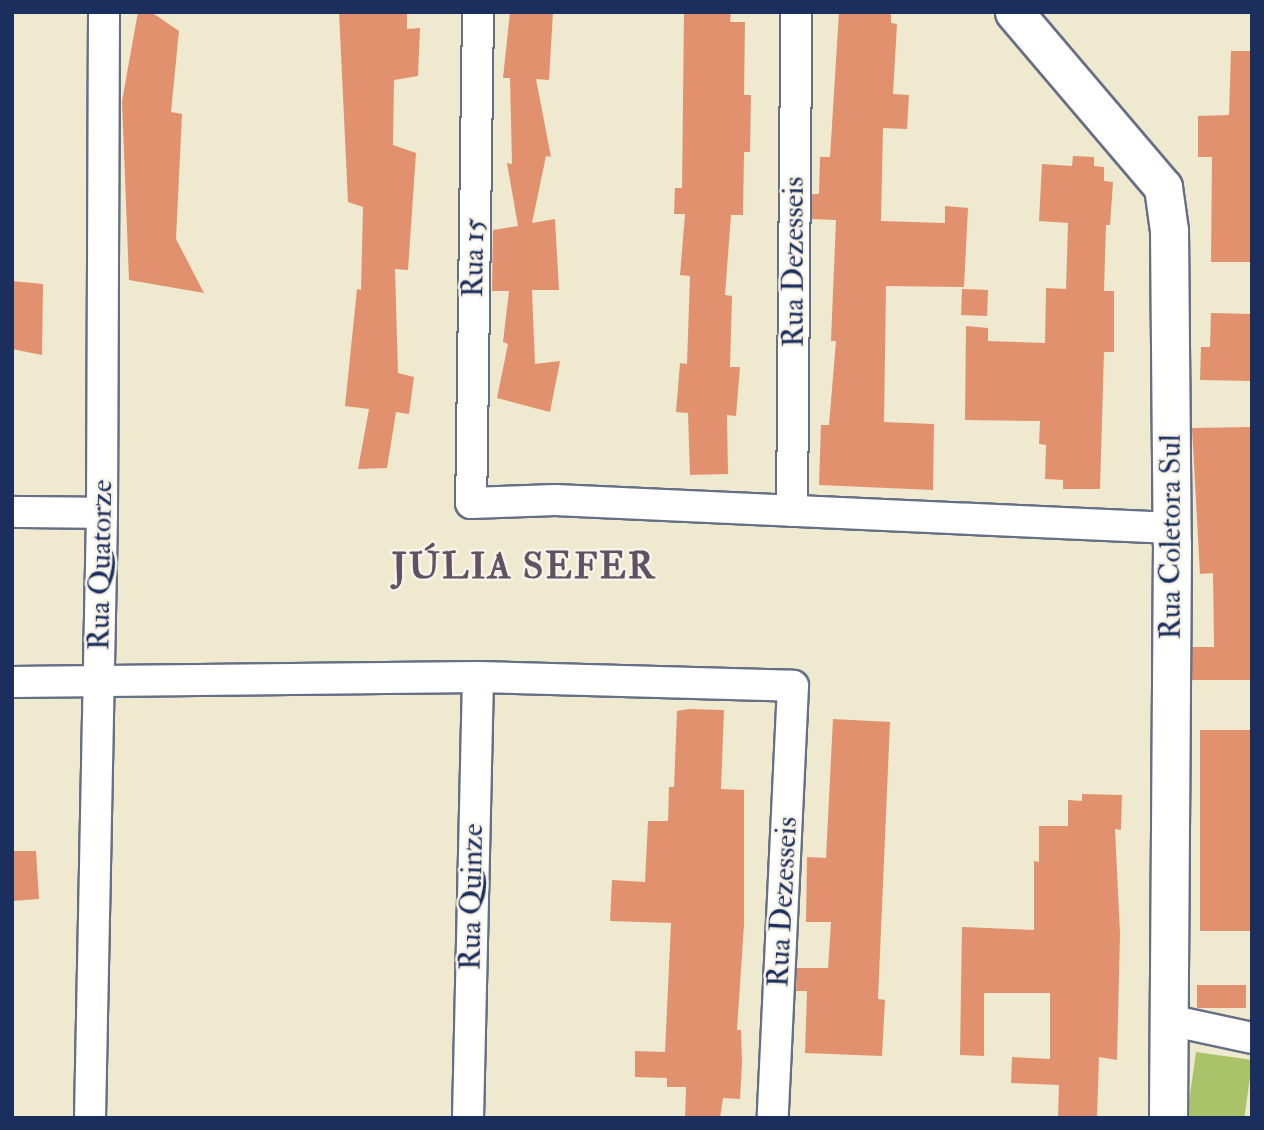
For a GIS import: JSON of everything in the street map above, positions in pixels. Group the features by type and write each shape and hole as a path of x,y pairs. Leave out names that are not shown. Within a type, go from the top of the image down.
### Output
{"street":[{"name":"Rua Quatorze","path":"90,1118 102,513 104,12"},
{"name":"Rua 15","path":"478,12 471,503 555,500 792,511"},
{"name":"Rua Dezesseis","path":"792,511 796,12"},
{"name":"Rua Coletora Sul","path":"1014,12 1163,187 1168,230 1172,528 1168,1118"},
{"path":"792,511 1172,528"},
{"path":"12,512 102,513"},
{"path":"12,681 478,677"},
{"name":"Rua Dezesseis","path":"478,677 793,686 773,1118"},
{"name":"Rua Quinze","path":"468,1118 478,677"},
{"path":"1169,1020 1252,1038"}],"green space":[{"path":"1196,1052 1252,1060 1244,1118 1187,1117"}],"building":[{"path":"138,12 151,12 179,31 171,112 182,114 176,239 204,293 129,280 122,101"},
{"path":"339,12 407,12 407,29 420,28 418,76 394,80 393,145 416,153 408,270 395,269 398,373 414,377 409,414 396,412 387,468 358,469 369,409 345,406 357,289 361,290 363,207 348,202"},
{"path":"510,12 553,12 549,80 536,79 551,157 546,156 532,223 555,219 559,290 532,290 535,364 560,361 550,412 497,398 508,344 503,342 509,291 492,291 493,230 518,226 507,163 512,164 510,78 503,78"},
{"path":"684,12 731,12 730,22 745,22 744,95 751,95 750,152 744,152 743,215 731,215 725,295 732,296 730,367 740,367 736,416 727,415 728,474 690,475 688,413 676,412 680,363 687,364 690,276 680,275 685,214 674,214 675,188 682,188"},
{"path":"839,12 891,12 891,23 897,24 893,94 909,95 907,129 883,128 881,221 945,223 945,206 968,208 964,287 886,286 884,422 934,424 933,490 819,485 821,425 829,425 836,341 831,341 836,220 812,219 812,194 819,194 820,157 830,157"},
{"path":"1231,51 1252,51 1252,262 1211,262 1212,157 1198,157 1198,116 1229,115"},
{"path":"1073,156 1094,157 1094,166 1104,167 1104,181 1113,182 1110,225 1106,225 1104,291 1114,291 1114,352 1104,352 1100,489 1063,489 1063,480 1045,479 1046,445 1039,444 1040,421 965,420 966,326 988,328 988,341 1045,343 1046,288 1066,289 1068,223 1039,221 1042,164 1072,166"},
{"path":"12,281 43,284 42,355 12,349"},
{"path":"962,289 988,290 987,316 961,315"},
{"path":"1211,313 1252,314 1252,381 1200,380 1201,347 1210,347"},
{"path":"1252,427 1252,680 1192,680 1192,647 1214,647 1213,573 1200,574 1192,428"},
{"path":"724,710 721,789 744,790 744,924 737,1030 741,1030 740,1099 723,1098 720,1118 685,1118 686,1087 667,1087 667,1078 635,1077 635,1051 665,1052 671,923 610,921 612,880 645,882 648,821 668,821 669,787 674,787 677,711"},
{"path":"833,719 890,722 878,999 885,1000 882,1056 805,1053 807,991 796,991 797,968 828,968 831,922 806,922 807,857 826,858"},
{"path":"1200,730 1252,730 1252,931 1200,931"},
{"path":"1082,794 1122,795 1121,830 1115,829 1120,934 1117,1060 1099,1057 1097,1117 1058,1116 1059,1085 1011,1083 1012,1057 1050,1059 1050,993 984,993 984,1056 960,1055 962,927 1034,930 1034,861 1039,862 1039,826 1068,826 1068,800 1082,801"},
{"path":"12,851 36,851 39,899 12,901"},
{"path":"1197,985 1246,985 1246,1008 1197,1008"}],"district":[{"name":"JÚLIA SEFER","path":"524,567"}]}
